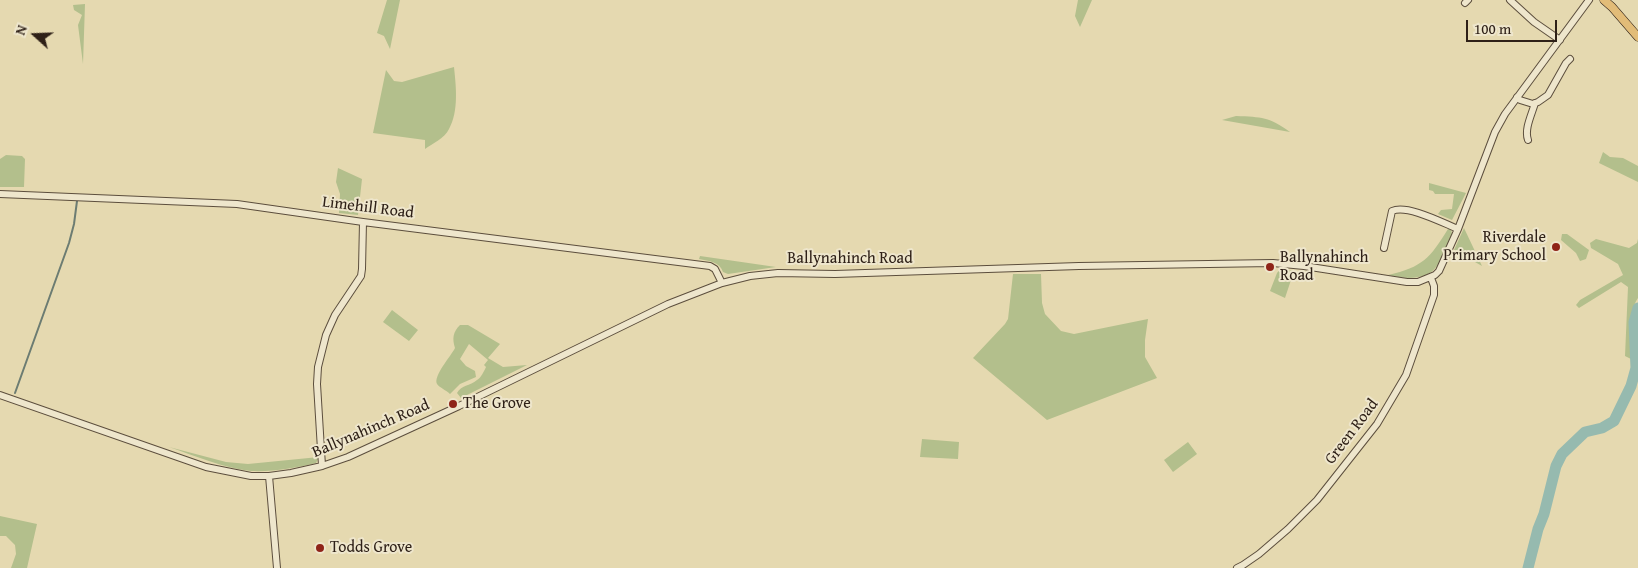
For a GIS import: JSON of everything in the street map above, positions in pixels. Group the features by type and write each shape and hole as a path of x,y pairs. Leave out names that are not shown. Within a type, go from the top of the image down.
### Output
{"main road":[{"path":"1604,0 1630,26 1638,37"}],"street":[{"path":"1510,0 1534,22 1560,40"},
{"path":"1431,278 1439,271 1458,229 1495,132 1505,114 1589,0"},
{"path":"1517,98 1526,103 1535,103 1548,95 1570,59"},
{"path":"1528,140 1526,136 1527,129 1535,103"},
{"name":"Limehill Road","path":"0,194 236,204 710,266 715,269 722,283"},
{"path":"1395,242 1385,244 1392,212 1397,209 1422,214 1458,229"},
{"path":"322,466 317,384 318,367 326,335 360,276 362,269 363,222"},
{"name":"Ballynahinch Road","path":"0,396 206,467 251,476 269,476 322,466 356,454 414,428 668,304 722,283 750,276 778,272 835,274 1079,266 1266,263 1288,264 1407,282 1418,282 1431,278"},
{"name":"Green Road","path":"1237,568 1259,554 1317,500 1377,424 1406,375 1434,295 1434,286 1431,278"},
{"path":"269,476 277,568"}],"green space":[{"path":"387,0 400,0 390,49 384,36 377,33"},
{"path":"1078,0 1092,0 1080,27 1075,16"},
{"path":"85,4 83,64 78,25 82,15 74,10 73,5"},
{"path":"454,67 456,98 454,114 449,129 441,138 425,149 425,140 373,133 386,70 394,81 402,82"},
{"path":"1236,116 1265,119 1276,123 1290,132 1222,120"},
{"path":"1603,152 1610,157 1623,158 1638,166 1638,182 1599,163"},
{"path":"6,155 22,156 25,159 24,187 0,187 0,159"},
{"path":"338,168 362,179 358,215 339,213 340,194 336,182"},
{"path":"1429,183 1466,193 1452,220 1438,214 1441,210 1452,209 1454,194 1435,194 1429,190"},
{"path":"1464,228 1482,266 1454,250"},
{"path":"1448,229 1451,229 1452,234 1433,271 1414,278 1388,275 1418,265 1436,247"},
{"path":"1562,234 1567,234 1589,250 1586,259 1580,261 1576,253 1561,240"},
{"path":"1596,239 1629,248 1637,243 1638,239 1638,298 1631,319 1631,359 1625,356 1628,287 1621,282 1579,308 1576,305 1580,300 1623,275 1618,264 1591,248 1590,243"},
{"path":"700,256 776,267 728,274 723,272 717,264 699,259"},
{"path":"1280,269 1294,271 1285,298 1270,291"},
{"path":"1013,274 1041,274 1042,303 1045,314 1061,331 1074,334 1148,319 1145,357 1157,378 1047,420 973,358 1008,319"},
{"path":"392,310 418,330 409,341 383,322"},
{"path":"460,325 468,325 500,344 488,358 503,367 527,365 461,398 457,393 459,390 480,378 486,367 484,365 488,360 469,344 460,359 466,366 475,371 476,377 460,384 450,394 437,384 436,380 455,348 454,335"},
{"path":"922,439 959,442 958,459 920,457"},
{"path":"1188,442 1197,454 1173,472 1164,460"},
{"path":"169,447 226,462 248,464 319,457 316,463 276,470 251,471 220,464"},
{"path":"0,516 37,524 27,568 11,568 16,554 15,545 6,536 0,536"}],"waterway":[{"path":"15,393 69,243 77,201"},
{"path":"1528,568 1556,466 1562,454 1585,432 1602,428 1614,421 1631,386 1636,368 1634,322 1638,308"}],"place":[{"name":"Riverdale Primary School","path":"1556,247"},
{"name":"Ballynahinch Road","path":"1270,267"},
{"name":"The Grove","path":"453,404"},
{"name":"Todds Grove","path":"320,548"}]}
